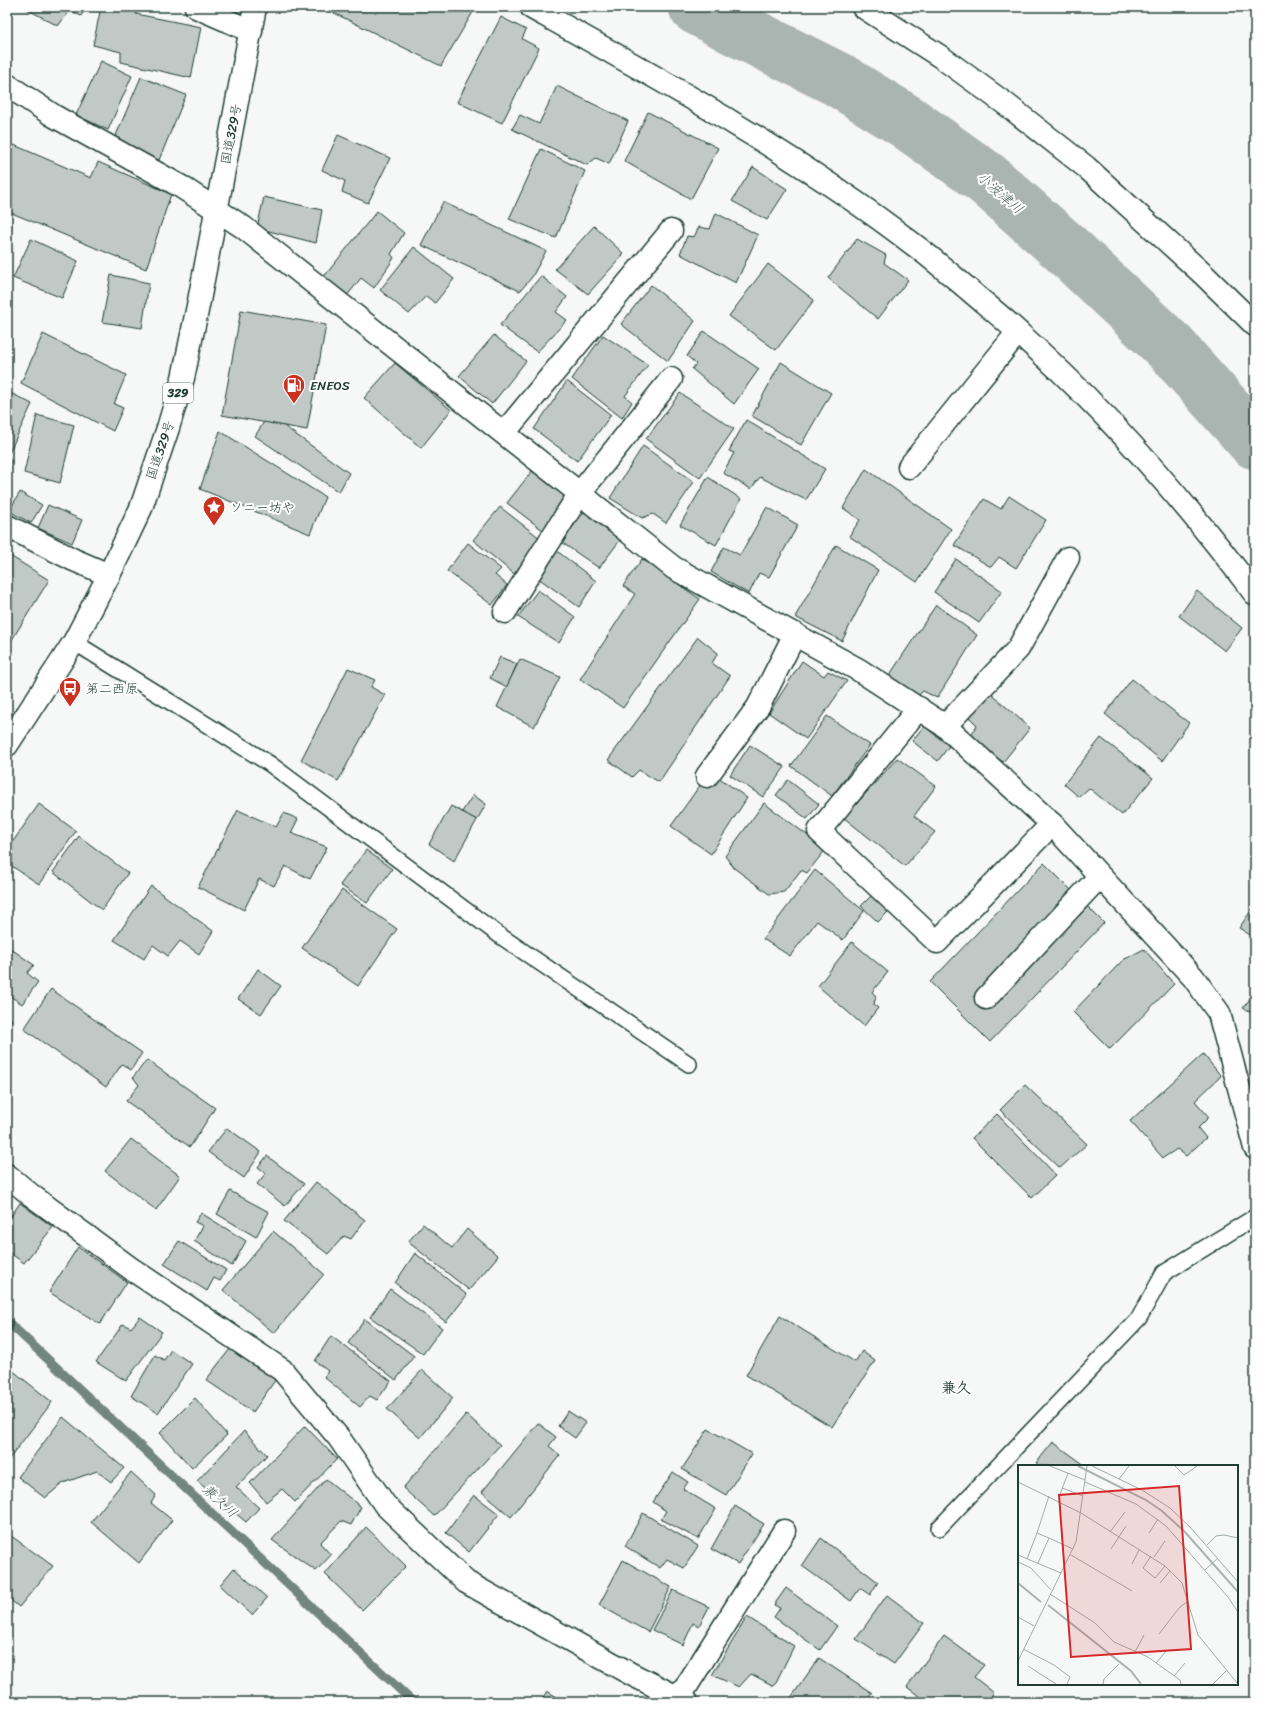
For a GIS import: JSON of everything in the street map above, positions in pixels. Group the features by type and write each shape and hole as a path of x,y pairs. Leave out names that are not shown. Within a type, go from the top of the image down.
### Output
{"main road":[{"path":"196,7 250,31"},
{"name":"国道329号","path":"7,744 74,642 140,508 168,428 183,378 255,7"},
{"path":"863,7 941,58 1001,101 1086,167 1193,265 1255,325"},
{"path":"531,8 668,84 793,159 915,245 1018,332 1093,404 1136,448 1219,546 1255,594"},
{"path":"7,85 54,116 180,186 246,229 674,568 859,670 945,726 1052,824 1099,877 1193,977 1219,1013 1255,1148"},
{"path":"504,433 671,231"},
{"path":"909,467 1018,332"},
{"path":"505,612 580,493 671,379"},
{"path":"7,526 74,560 108,575"},
{"path":"945,726 1018,649 1068,558"},
{"path":"707,776 758,707 794,634"},
{"path":"919,708 819,831 937,942 1052,824"},
{"path":"986,998 1099,877"},
{"path":"7,1175 31,1195 133,1270 282,1370 339,1438 385,1505 466,1582 631,1674 683,1700 784,1531"}],"lane":[{"path":"74,642 270,764 499,935 689,1064"},
{"path":"939,1528 1139,1318 1164,1273 1255,1217"}],"building":[{"path":"23,7 86,7 81,16 70,10 58,26"},
{"path":"101,7 123,10 124,7 137,7 136,14 201,27 191,78 121,62 121,52 93,45"},
{"path":"334,7 476,7 441,66 332,12"},
{"path":"501,17 526,30 522,39 539,48 502,123 457,102"},
{"path":"101,61 132,76 108,130 76,115"},
{"path":"141,77 186,95 159,160 114,140"},
{"path":"557,86 628,121 609,164 596,158 587,165 512,129 520,115 539,124"},
{"path":"648,112 718,148 691,199 624,161"},
{"path":"338,135 390,158 368,203 342,192 345,181 322,170"},
{"path":"7,142 91,178 98,162 171,194 146,269 7,211"},
{"path":"541,149 585,171 556,238 509,219"},
{"path":"753,167 787,189 767,220 732,201"},
{"path":"264,197 322,210 316,243 257,228"},
{"path":"443,202 546,251 532,277 520,291 421,245"},
{"path":"377,211 404,233 391,254 394,258 374,288 361,278 346,297 322,279"},
{"path":"716,213 758,235 736,283 680,254 687,236 694,237 699,227 710,229"},
{"path":"7,223 12,226 7,239"},
{"path":"594,226 624,254 588,294 555,269"},
{"path":"31,239 78,261 62,298 13,278"},
{"path":"857,239 886,255 884,263 908,280 878,319 828,278"},
{"path":"414,247 454,279 435,303 426,296 409,314 380,290"},
{"path":"768,264 814,300 776,350 729,316"},
{"path":"111,275 149,283 142,328 102,322"},
{"path":"541,276 567,297 556,312 567,320 537,352 500,325"},
{"path":"651,285 695,321 668,361 621,324"},
{"path":"241,310 326,325 307,430 222,415"},
{"path":"704,331 759,369 734,404 692,369 696,364 687,356"},
{"path":"43,334 126,375 114,404 123,408 113,431 21,383"},
{"path":"494,335 526,361 492,404 459,376"},
{"path":"603,335 648,365 625,396 632,402 622,418 572,379"},
{"path":"781,362 831,393 801,445 752,416"},
{"path":"395,363 451,410 421,448 364,398"},
{"path":"567,381 611,415 577,461 534,429"},
{"path":"7,391 32,404 9,453 7,452"},
{"path":"680,393 734,429 700,478 646,439"},
{"path":"37,415 74,425 60,483 24,473"},
{"path":"746,420 825,469 806,500 760,477 751,489 723,473 734,453 729,451"},
{"path":"264,422 284,426 349,473 339,492 255,436"},
{"path":"220,431 325,497 310,534 200,489"},
{"path":"643,446 694,482 666,523 653,514 642,518 610,498"},
{"path":"7,458 12,461 7,470"},
{"path":"866,469 951,529 917,582 849,536 860,520 843,508"},
{"path":"532,471 567,497 544,531 507,503"},
{"path":"708,477 741,499 716,545 680,525"},
{"path":"20,492 42,505 31,523 9,511"},
{"path":"1009,496 1046,520 1016,568 999,557 991,567 954,545 984,499 1001,509"},
{"path":"48,505 82,520 72,543 38,528"},
{"path":"500,507 541,539 514,574 473,540"},
{"path":"767,507 798,525 769,577 759,573 749,594 711,572 724,547 740,555"},
{"path":"585,511 621,539 599,568 561,542"},
{"path":"468,543 501,569 495,575 507,585 492,605 447,571"},
{"path":"836,545 878,570 842,641 795,617"},
{"path":"557,551 596,581 579,607 538,578"},
{"path":"7,554 49,580 8,646 7,645"},
{"path":"642,559 700,599 623,708 580,679 635,594 623,586"},
{"path":"956,559 1002,591 979,623 934,592"},
{"path":"538,590 575,617 559,643 518,617"},
{"path":"1197,591 1242,628 1225,651 1179,616"},
{"path":"936,605 977,635 937,698 923,691 918,696 887,679"},
{"path":"698,637 718,653 712,663 730,676 659,782 639,770 632,777 608,760"},
{"path":"500,657 517,664 507,687 490,678"},
{"path":"520,659 560,677 534,727 497,707"},
{"path":"802,661 824,676 828,671 847,681 806,739 769,713"},
{"path":"348,668 375,680 371,687 385,695 338,781 301,760"},
{"path":"1132,679 1189,723 1162,761 1105,714"},
{"path":"988,691 1030,728 1003,762 970,737 977,725 968,716"},
{"path":"827,716 870,745 832,796 791,766"},
{"path":"924,726 949,746 938,761 912,741"},
{"path":"1101,738 1153,778 1122,815 1089,788 1079,797 1064,784"},
{"path":"750,745 785,767 763,797 730,775"},
{"path":"897,758 936,786 914,816 935,832 905,866 844,818"},
{"path":"710,771 747,798 711,854 671,826"},
{"path":"788,780 819,804 807,819 776,795"},
{"path":"473,795 486,804 477,820 462,812"},
{"path":"764,803 826,849 807,873 801,870 784,892 769,894 734,868 725,856"},
{"path":"39,804 76,831 39,884 7,863 7,850"},
{"path":"451,806 477,820 454,861 429,844"},
{"path":"238,810 276,827 284,813 298,819 291,833 327,847 310,879 285,866 274,886 259,879 244,910 198,887"},
{"path":"79,836 128,873 102,910 53,872"},
{"path":"366,850 392,869 367,903 340,885"},
{"path":"1044,863 1104,923 990,1042 930,982"},
{"path":"815,870 864,911 843,940 817,921 790,956 763,939"},
{"path":"151,886 213,931 199,954 180,941 168,956 153,945 144,959 114,940"},
{"path":"342,890 397,929 358,986 302,948"},
{"path":"875,892 893,907 878,922 861,906"},
{"path":"1255,905 1255,938 1239,928"},
{"path":"852,942 888,972 872,992 876,996 874,1004 878,1008 864,1026 818,986"},
{"path":"7,946 34,965 27,973 38,982 22,1004 7,994"},
{"path":"1144,949 1174,984 1110,1049 1073,1012 1123,960"},
{"path":"258,969 281,986 261,1014 238,999"},
{"path":"51,989 142,1053 131,1070 122,1064 106,1087 24,1029"},
{"path":"1255,992 1255,1015 1243,1008"},
{"path":"7,1017 12,1020 7,1027"},
{"path":"1203,1054 1221,1076 1195,1101 1209,1117 1198,1128 1206,1138 1186,1156 1177,1149 1163,1158 1130,1121"},
{"path":"147,1060 215,1108 190,1147 126,1101 139,1085 133,1077"},
{"path":"1025,1085 1087,1144 1060,1168 1000,1110"},
{"path":"997,1114 1056,1175 1032,1198 972,1138"},
{"path":"227,1128 261,1152 244,1178 208,1152"},
{"path":"131,1139 180,1176 156,1210 105,1171"},
{"path":"267,1156 304,1184 285,1206 257,1184 266,1173 258,1167"},
{"path":"316,1182 365,1220 351,1239 344,1236 328,1254 284,1221"},
{"path":"230,1191 269,1212 256,1237 217,1214"},
{"path":"20,1203 53,1227 24,1263 7,1251 7,1222"},
{"path":"201,1213 246,1241 232,1266 194,1241 203,1226 195,1222"},
{"path":"423,1224 452,1248 467,1229 498,1256 469,1290 408,1242"},
{"path":"273,1231 324,1274 274,1333 223,1290"},
{"path":"179,1241 226,1270 220,1281 214,1278 207,1291 164,1264"},
{"path":"78,1247 127,1282 100,1324 49,1292"},
{"path":"415,1253 467,1295 446,1322 395,1283"},
{"path":"390,1289 442,1328 423,1354 370,1317"},
{"path":"780,1316 855,1362 862,1351 875,1361 832,1427 746,1375"},
{"path":"140,1317 162,1332 126,1381 96,1362 123,1324 131,1328"},
{"path":"365,1319 414,1356 396,1380 348,1343"},
{"path":"331,1336 391,1381 377,1400 370,1396 360,1407 324,1377 328,1371 315,1361"},
{"path":"233,1345 278,1376 253,1412 206,1380"},
{"path":"171,1350 192,1364 158,1413 131,1396 155,1355 164,1360"},
{"path":"7,1366 52,1402 7,1462"},
{"path":"422,1370 453,1398 420,1438 387,1409"},
{"path":"195,1398 227,1435 192,1468 160,1433"},
{"path":"568,1411 586,1423 575,1438 558,1426"},
{"path":"466,1414 500,1445 434,1516 403,1488"},
{"path":"63,1417 124,1468 111,1482 97,1471 63,1483 45,1498 18,1477"},
{"path":"538,1423 556,1437 549,1446 560,1455 511,1517 482,1492"},
{"path":"305,1426 337,1459 295,1502 282,1489 266,1502 250,1483"},
{"path":"708,1429 752,1454 726,1495 682,1469"},
{"path":"244,1431 267,1455 236,1487 259,1508 246,1522 197,1481"},
{"path":"1053,1442 1085,1465 1039,1465 1036,1463"},
{"path":"131,1472 156,1495 151,1503 172,1520 139,1563 91,1522"},
{"path":"673,1472 688,1482 683,1489 716,1509 698,1539 661,1519 666,1511 653,1502"},
{"path":"326,1479 361,1507 351,1525 341,1521 320,1543 331,1555 316,1571 272,1540"},
{"path":"474,1495 499,1514 469,1552 446,1533"},
{"path":"735,1506 764,1524 738,1564 711,1549"},
{"path":"643,1513 698,1546 684,1568 667,1559 660,1568 625,1546"},
{"path":"366,1527 406,1566 362,1610 325,1574"},
{"path":"7,1533 53,1566 19,1607 7,1597"},
{"path":"821,1538 878,1582 870,1595 860,1588 851,1601 802,1566"},
{"path":"623,1560 671,1587 648,1632 599,1605"},
{"path":"234,1568 267,1598 252,1615 220,1585"},
{"path":"786,1588 837,1626 820,1650 774,1617 780,1608 774,1605"},
{"path":"673,1590 709,1607 699,1626 693,1623 683,1645 652,1630"},
{"path":"887,1595 924,1623 894,1664 856,1639"},
{"path":"747,1617 794,1646 774,1686 751,1674 739,1687 712,1675"},
{"path":"944,1636 984,1665 974,1677 994,1693 988,1702 927,1702 907,1687"},
{"path":"819,1658 872,1693 866,1702 788,1702"},
{"path":"547,1691 565,1702 540,1702"}],"waterway":[{"name":"小波津川","path":"696,7 839,80 907,122 987,179 1066,249 1171,348 1255,442"},
{"name":"兼久川","path":"7,1321 413,1702"}],"place":[{"name":"ENEOS","path":"294,404"},
{"name":"ソニー坊や","path":"214,526"},
{"name":"第二西原","path":"70,708"}],"district":[{"name":"兼久","path":"956,1388"}]}
